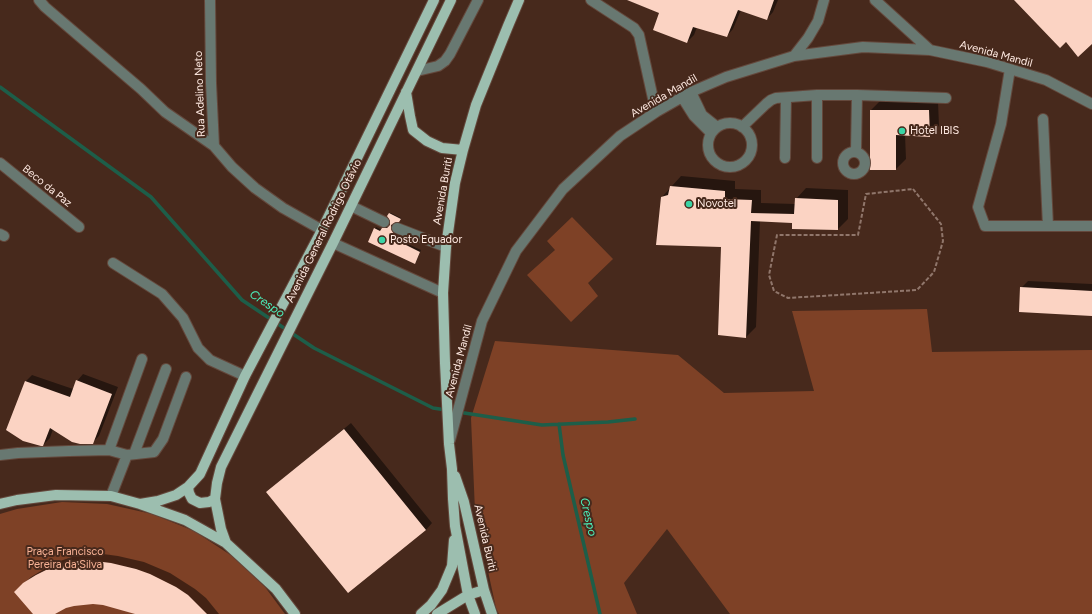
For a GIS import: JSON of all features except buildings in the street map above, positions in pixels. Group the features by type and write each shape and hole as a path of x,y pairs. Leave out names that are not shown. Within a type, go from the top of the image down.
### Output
{"main road":[{"name":"Avenida General Rodrigo Otávio","path":"140,504 176,496 188,487 200,474 245,376 322,230 434,0"},
{"name":"Avenida General Rodrigo Otávio","path":"226,543 221,529 215,499 221,467 333,243 451,0"},
{"name":"Avenida Buriti","path":"475,614 468,595 455,526 452,499 452,469 449,444 445,364 444,293 446,247 455,182 476,105 519,0"},
{"path":"406,92 413,130 428,141 442,148 463,150"},
{"name":"Avenida Buriti","path":"452,469 464,502 484,590 492,614"},
{"path":"188,487 192,499 200,503 209,502 215,499"},
{"path":"0,504 56,495 111,496 140,504 185,520 226,543 276,589 295,614"},
{"path":"421,614 431,605 442,590 452,566 455,526"},
{"path":"437,614 468,595 484,590"}],"street":[{"path":"39,0 45,7 141,89 165,112 214,146"},
{"name":"Rua Adelino Neto","path":"210,0 211,83 214,146 232,167 255,188 283,208 322,230"},
{"path":"416,71 438,66 445,61 478,0"},
{"path":"591,0 634,28 639,35 656,112"},
{"path":"794,56 808,38 818,21 824,0"},
{"path":"875,0 930,50"},
{"name":"Avenida Mandil","path":"449,444 482,321 516,251 563,189 620,136 656,112 687,95 726,77 794,56 863,47 930,50 987,62 1046,80 1092,104"},
{"path":"1010,69 1002,124 978,207 985,226 1092,226"},
{"path":"687,95 714,130"},
{"path":"742,127 771,100 776,98 817,95 946,98"},
{"path":"817,95 817,158"},
{"path":"856,151 857,95"},
{"path":"785,158 786,98"},
{"path":"1043,120 1048,226"},
{"path":"726,124 734,124 742,127 749,134 752,141 751,155 746,161 734,167 726,167 718,164 712,159 708,143 714,130 726,124"},
{"name":"Beco da Paz","path":"0,163 78,227"},
{"path":"351,206 384,222"},
{"path":"396,228 446,247"},
{"path":"333,243 444,293"},
{"path":"113,263 162,294 183,318 198,348 210,360 245,376"},
{"path":"108,450 142,359"},
{"path":"111,496 130,455 166,368"},
{"path":"0,455 108,450 130,455 154,452 163,439 186,377"}],"path":[{"path":"913,189 941,224 943,241 934,272 917,290 788,298 774,291 769,275 777,235 858,235 866,194 913,189"}],"green space":[{"path":"572,217 613,259 588,283 598,296 571,322 527,275 555,250 547,241"},
{"path":"927,309 932,352 1092,350 1092,614 730,614 667,529 624,583 637,614 499,614 496,608 475,511 471,418 495,341 678,355 724,393 814,391 792,311"},
{"name":"Praça Francisco Pereira da Silva","path":"62,502 107,504 152,514 194,531 232,556 265,587 285,614 0,614 0,514 17,509"}],"waterway":[{"name":"Crespo","path":"0,87 151,197 242,300 314,348 433,408 446,410"},
{"name":"Crespo","path":"458,412 542,425 608,422 635,419"},
{"name":"Crespo","path":"559,424 563,455 600,614"}],"place":[{"name":"Hotel IBIS","path":"902,131"},
{"name":"Novotel","path":"689,204"},
{"name":"Posto Equador","path":"382,240"}]}
